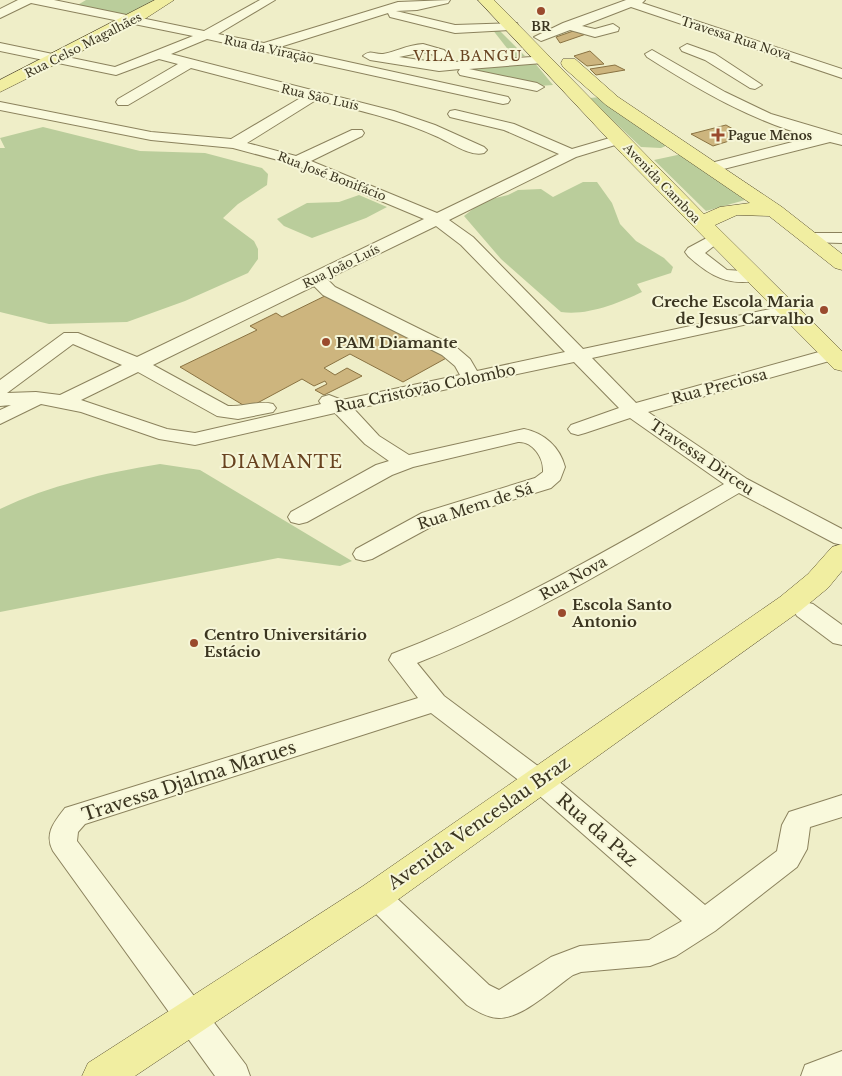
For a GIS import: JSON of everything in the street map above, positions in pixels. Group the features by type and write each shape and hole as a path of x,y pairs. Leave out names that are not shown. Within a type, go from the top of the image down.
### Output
{"main road":[{"name":"Rua Celso Magalhães","path":"0,87 57,60 166,0"},
{"name":"Avenida Camboa","path":"486,0 709,231 837,359"},
{"name":"Avenida Camboa","path":"507,0 541,37 612,101 712,166 775,211 842,264"},
{"path":"625,145 660,155 672,151 677,145"},
{"path":"709,231 712,217 729,211 753,208 775,211"},
{"name":"Avenida Venceslau Braz","path":"102,1076 195,1026 382,902 545,786 790,604 818,581 842,553"},
{"name":"Avenida Venceslau Braz","path":"545,786 805,610 842,577"},
{"name":"Avenida Venceslau Braz","path":"136,1076 195,1026"}],"street":[{"path":"0,14 28,0"},
{"name":"Rua da Viração","path":"34,0 134,19 503,100"},
{"path":"121,74 158,54 206,35 269,0"},
{"path":"265,48 378,6 417,6 444,0"},
{"path":"541,37 634,2"},
{"name":"Travessa Rua Nova","path":"634,2 838,71"},
{"path":"378,6 455,29 512,26"},
{"path":"568,26 595,33 613,28"},
{"path":"488,28 508,62"},
{"path":"0,47 110,71 151,85"},
{"path":"687,48 710,57 755,85"},
{"name":"Rua São Luís","path":"158,54 380,111 430,128 479,150"},
{"path":"652,54 749,112 835,139"},
{"path":"350,66 367,57 382,58 445,67 537,88"},
{"path":"445,67 543,59"},
{"path":"123,102 189,63"},
{"path":"681,72 721,65"},
{"path":"234,144 314,95"},
{"path":"430,128 455,114 482,95"},
{"name":"Rua José Bonifácio","path":"0,106 151,136 234,144 298,161 382,194 437,219 467,241 579,354"},
{"path":"455,114 509,128 572,154"},
{"path":"298,161 357,133"},
{"path":"712,166 835,139"},
{"name":"Rua João Luís","path":"65,400 572,154 625,145"},
{"path":"810,238 842,238"},
{"path":"316,278 329,291 449,351 463,363 471,377"},
{"name":"Rua Cristóvão Colombo","path":"65,400 171,438 205,437 471,377 790,310"},
{"path":"0,389 71,337 139,365 224,412 232,414 311,399 329,401 341,406 356,426 374,441 406,462"},
{"name":"Travessa Dirceu","path":"579,354 632,410 739,484 842,538"},
{"name":"Rua Preciosa","path":"578,429 632,410 837,359"},
{"path":"0,418 39,398"},
{"path":"0,400 39,398 65,400"},
{"name":"Rua Mem de Sá","path":"364,554 430,518 543,483 551,478 554,470 553,462 540,442 531,437 520,435 406,462"},
{"path":"299,517 377,474 406,462"},
{"name":"Rua Nova","path":"401,660 444,644 506,616 739,484"},
{"path":"805,610 842,637"},
{"name":"Rua da Paz","path":"401,660 435,702 545,786 704,922"},
{"name":"Travessa Djalma Marues","path":"234,1076 195,1026 63,843 64,829 75,816 435,702"},
{"path":"382,902 478,995 489,1002 499,1004 510,1002 562,966 580,959 650,952 665,947 704,922 787,859 794,852 796,824 807,815 842,806"},
{"path":"817,1076 842,1066"}],"green space":[{"path":"86,0 159,0 128,16 76,6"},
{"path":"497,28 525,56 514,57 492,29"},
{"path":"534,62 553,85 539,86 458,69"},
{"path":"602,97 668,145 661,148 641,147 589,98"},
{"path":"43,127 140,151 205,153 262,168 268,174 267,185 238,204 223,218 254,241 258,249 258,259 248,273 185,301 127,322 49,324 0,312 0,148 5,148 0,138"},
{"path":"682,154 745,200 706,211 654,160"},
{"path":"583,182 597,182 612,203 620,224 636,241 664,258 673,267 671,273 637,284 642,292 623,300 603,308 571,313 561,312 501,259 464,216 483,201 508,195 518,190 541,189 553,197"},
{"path":"359,195 387,207 366,218 312,238 284,226 277,219 307,203 339,202"},
{"path":"160,464 200,470 352,561 340,566 278,558 0,612 0,509 38,493 78,481"}],"building":[{"path":"579,29 589,33 560,43 556,37"},
{"path":"590,51 604,64 587,66 574,56"},
{"path":"615,65 625,70 596,75 590,69"},
{"name":"Pague Menos","path":"726,125 745,136 713,146 691,134"},
{"name":"PAM Diamante","path":"331,293 450,356 403,382 350,354 324,368 335,375 347,368 362,376 324,395 315,390 327,384 325,381 314,386 302,379 248,408 180,367 257,330 250,326 276,313 282,317"}],"place":[{"name":"BR","path":"541,11"},
{"name":"Pague Menos","path":"718,135"},
{"name":"Creche Escola Maria de Jesus Carvalho","path":"824,310"},
{"name":"PAM Diamante","path":"326,342"},
{"name":"Escola Santo Antonio","path":"562,613"},
{"name":"Centro Universitário Estácio","path":"194,643"}],"district":[{"name":"VILA BANGU","path":"468,56"},
{"name":"DIAMANTE","path":"282,462"}]}
